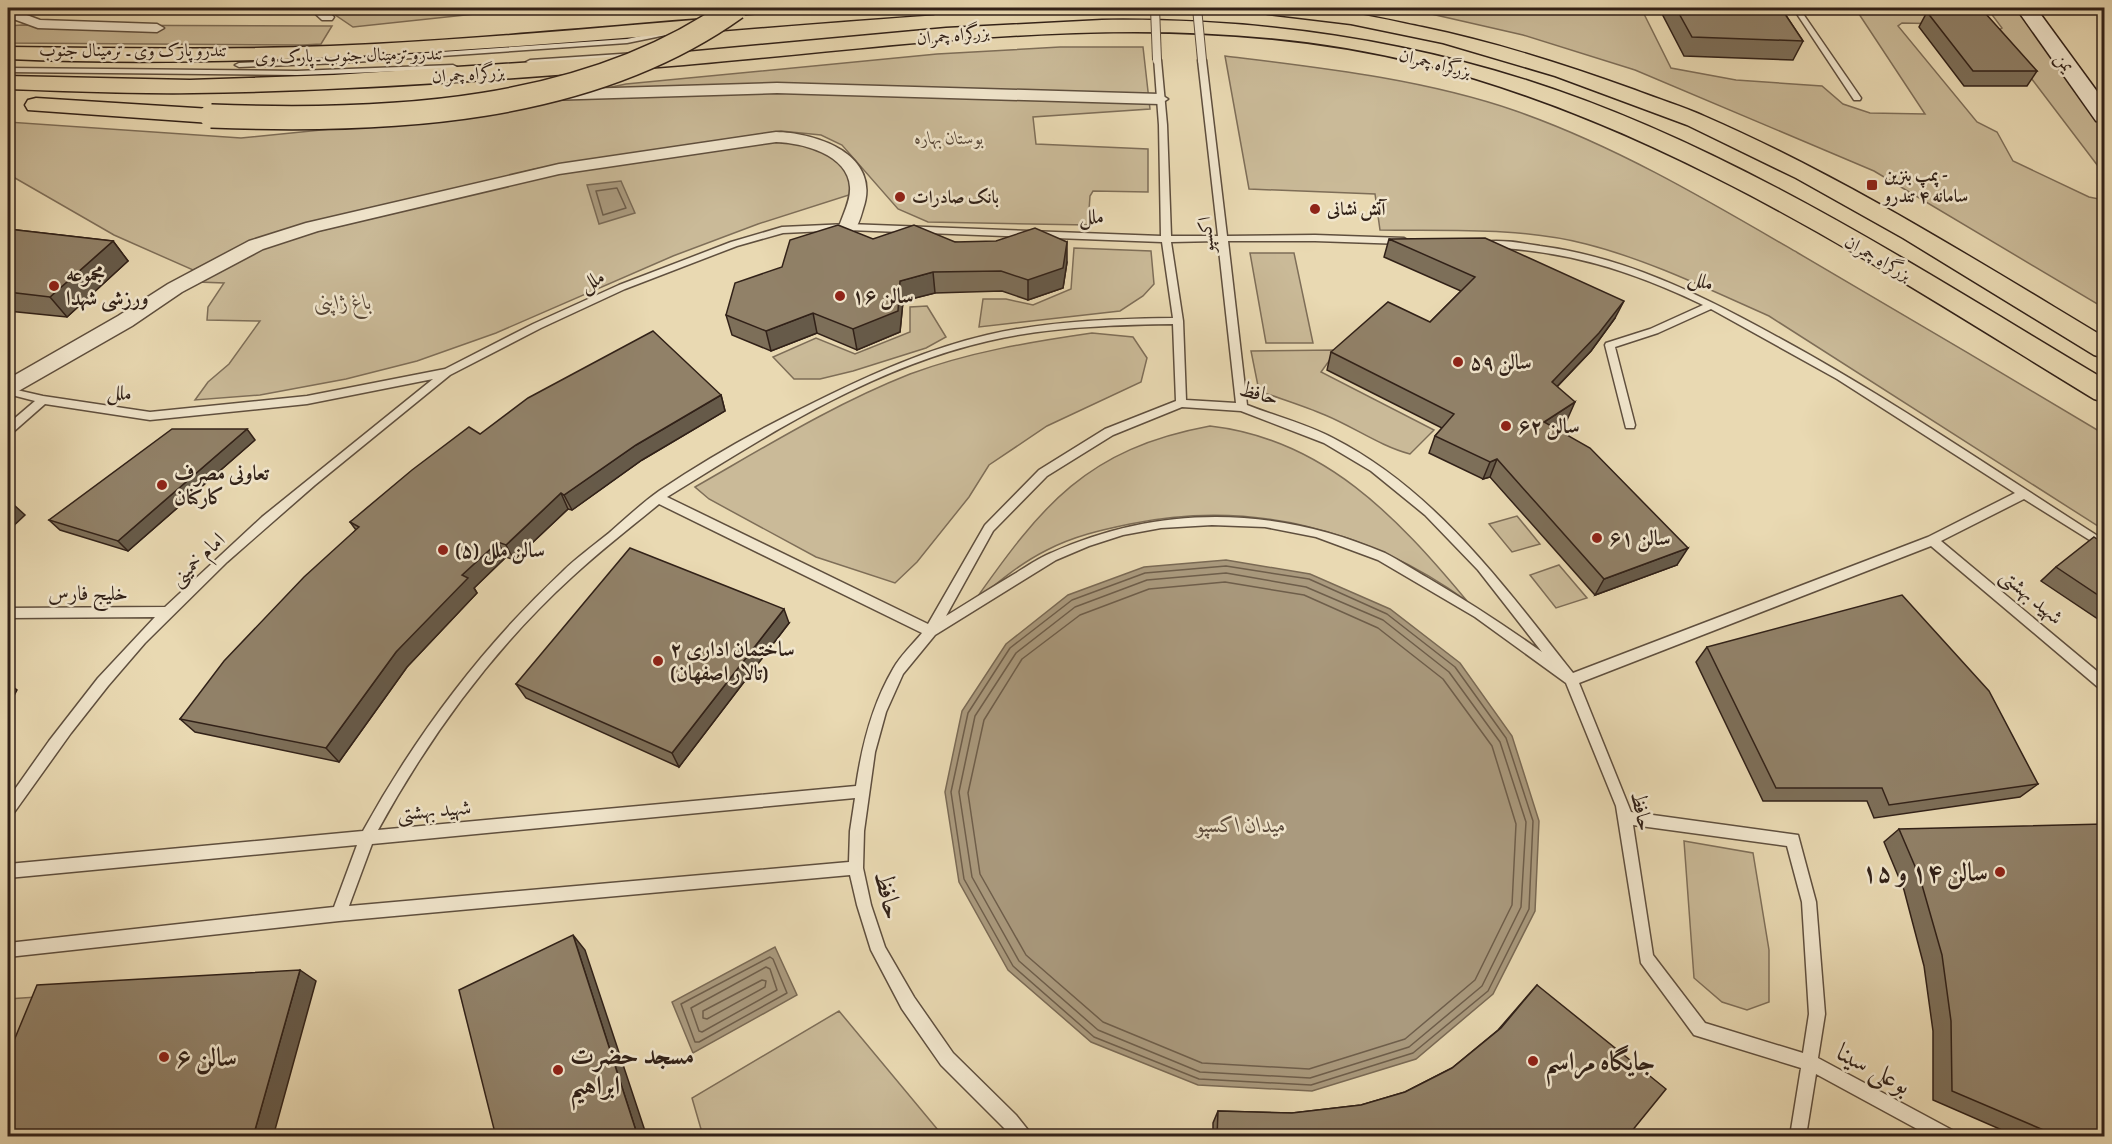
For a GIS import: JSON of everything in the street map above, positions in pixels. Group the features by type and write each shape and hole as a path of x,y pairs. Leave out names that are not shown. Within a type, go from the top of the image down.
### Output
{"highway":[{"path":"8,103 310,120 385,118 437,113 503,102 556,89 629,64 693,36 736,8"},
{"name":"بزرگراه چمران","path":"8,53 244,55 323,52 689,17 933,8"},
{"name":"بزرگراه چمران","path":"1268,8 1351,18 1447,38 1563,71 1695,120 1804,173 1912,233 2104,348"},
{"path":"871,12 748,30 735,34 732,41 746,45 883,41"},
{"name":"بزرگراه چمران","path":"8,83 210,87 414,78 988,31 1103,26 1206,27 1302,37 1379,49 1477,73 1548,95 1658,139 1744,182 2104,392"},
{"path":"1912,233 2104,332"}],"main road":[{"name":"یمن","path":"2026,8 2104,116"},
{"name":"یمن","path":"2047,8 2104,86"}],"street":[{"path":"14,21 38,24 157,28"},
{"path":"488,97 777,88 1160,99"},
{"path":"8,390 125,321 175,288 256,245 312,227 559,169 776,137 801,138 831,149 854,173 859,182 859,191 848,227"}],"lane":[{"name":"اکسپو","path":"1155,8 1163,125 1166,239 1178,321 1181,403"},
{"name":"اکسپو","path":"1197,8 1242,407"},
{"path":"1796,8 1857,98"},
{"name":"تندرو پارک وی ـ ترمینال جنوب","path":"8,65 196,66 340,61 627,41 659,35 689,17"},
{"name":"تندرو ترمینال جنوب ـ پارک وی","path":"8,70 297,73 422,69 641,55 668,54 691,57"},
{"name":"ملل","path":"8,390 43,400 150,416 307,400 448,372 537,326 681,262 782,230 848,227 1223,240"},
{"path":"1223,240 1315,238 1420,242"},
{"name":"ملل","path":"1478,244 1525,246 1585,256 1643,276 1712,305 1790,346 1874,397 2104,545"},
{"path":"1630,425 1610,345 1654,331 1712,305"},
{"path":"339,914 367,837 395,786 436,725 497,646 567,574 658,498 771,428 878,375 926,356 987,338 1044,328 1122,322 1178,321"},
{"name":"امام خمینی","path":"8,810 103,681 168,612 305,487 448,372"},
{"path":"8,430 43,400"},
{"name":"حافظ","path":"1022,1137 1010,1121 947,1059 908,1003 879,950 864,905 856,868 857,831 868,752 879,712 898,671 931,632 988,528 1043,473 1109,432 1181,403 1242,407 1328,440 1375,468 1429,512 1482,567 1571,680 1600,748 1623,806 1646,958 1700,1029 1811,1063"},
{"path":"1571,680 1930,541 2024,494"},
{"path":"658,498 931,632"},
{"name":"حافظ","path":"931,632 1052,557 1085,543 1123,531 1161,524 1212,521 1265,523 1317,533 1382,557 1479,614 1571,680"},
{"name":"شهید بهشتی","path":"1930,541 2104,684"},
{"name":"خلیج فارس","path":"8,613 168,612"},
{"name":"شهید بهشتی","path":"8,871 864,791"},
{"path":"1624,818 1793,840 1809,902 1814,955 1817,1014 1811,1063"},
{"path":"8,950 339,914 856,868"},
{"name":"بوعلی سینا","path":"1798,1137 1811,1063 1946,1137"}],"green space":[{"path":"325,8 531,8 353,27"},
{"path":"1405,8 1641,8 1671,68 1736,80 1822,86 1843,104 1870,113 1925,114 1855,8 1936,8 1948,24 1902,23 1898,26 1977,122 1997,132 2013,161 2089,197 2104,200 2104,308 1874,171 1635,70 1523,35"},
{"path":"1987,8 2017,8 2104,129 2104,174 1996,32 2002,28"},
{"path":"8,26 332,26 321,44 303,45 8,43"},
{"name":"بوستان بهاره","path":"1060,47 1143,47 1150,109 1033,117 1036,144 1148,149 1148,192 1093,191 1090,196 1088,225 928,222 898,209 842,145 821,135 781,131 535,169 248,243 193,270 114,235 8,174 8,122 241,138 480,114 626,84 937,54"},
{"path":"1225,56 1372,76 1481,100 1516,111 1589,140 1660,175 1730,213 2104,434 2104,530 1769,316 1656,267 1586,244 1536,235 1484,231 1380,230 1375,194 1249,189"},
{"name":"باغ ژاپنی","path":"782,141 818,146 848,170 852,194 758,224 673,256 496,333 417,361 346,379 260,395 195,400 208,382 229,364 260,321 207,320 208,307 224,283 199,282 273,242 566,172"},
{"path":"1074,248 1151,251 1154,284 1143,296 1120,311 979,327 983,299 1006,299 1033,305 1071,289"},
{"path":"1250,253 1294,253 1313,343 1266,343"},
{"path":"927,306 946,337 926,348 820,379 794,379 773,357 816,338 855,354 910,332 910,307"},
{"path":"1092,333 1133,337 1147,358 1141,382 1047,426 989,465 969,497 917,562 895,583 816,557 709,499 695,487 827,412 910,374 977,354"},
{"path":"1337,350 1321,372 1434,430 1410,454 1388,446 1325,415 1259,391 1251,351"},
{"path":"1210,426 1251,434 1288,447 1323,465 1385,512 1441,570 1467,601 1429,576 1389,555 1348,538 1306,526 1263,518 1220,515 1175,517 1130,524 1077,537 1027,561 973,603 1022,537 1071,486 1099,466 1130,450 1167,436"},
{"path":"1517,516 1540,544 1512,552 1489,524"},
{"path":"1559,565 1587,598 1556,608 1530,575"},
{"path":"1684,841 1753,853 1769,950 1769,1002 1747,1010 1722,1002 1694,978"},
{"path":"36,997 8,1077 8,999"},
{"path":"839,1011 943,1136 703,1136 692,1098"}],"water":[{"path":"621,181 635,213 599,224 587,185"},
{"name":"میدان اکسپو","path":"1226,560 1310,574 1390,609 1460,663 1512,736 1539,821 1535,911 1493,994 1416,1059 1312,1091 1198,1085 1091,1042 1008,970 959,882 945,792 962,711 1006,644 1068,595 1144,567"},
{"path":"775,947 797,995 693,1053 672,1002"}],"building":[{"path":"1676,8 1781,8 1803,41 1692,37"},
{"path":"1927,12 1986,14 2037,71 1973,71"},
{"name":"سالن ۱۶","path":"838,225 873,239 914,225 955,242 996,241 1035,228 1067,242 1063,268 1028,280 1001,271 933,272 900,281 898,311 853,329 813,313 766,331 726,315 735,283 782,267 790,240"},
{"path":"8,229 113,241 50,297 8,292"},
{"path":"1485,238 1624,301 1599,333 1552,382 1575,402 1544,422 1590,448 1688,548 1604,579 1497,459 1490,462 1435,436 1454,414 1331,352 1388,302 1430,322 1475,277 1389,239"},
{"name":"(۵) سالن ملل","path":"653,331 721,395 636,445 564,495 561,493 506,545 498,542 462,575 468,578 396,652 326,748 180,719 224,661 304,577 359,527 350,522 412,470 469,427 480,434 528,398"},
{"name":"تعاونی مصرف کارکنان","path":"172,429 247,429 118,541 49,520"},
{"path":"8,503 14,505 8,511"},
{"path":"2094,537 2104,544 2104,599 2056,567"},
{"name":"ساختمان اداری ۲ (تالار اصفهان)","path":"630,548 784,609 672,753 516,684"},
{"path":"1902,595 1989,691 2038,784 1889,805 1882,788 1776,788 1707,647"},
{"path":"2104,824 2104,1137 2060,1137 1952,1091 1951,1021 1942,955 1920,878 1899,829"},
{"name":"مسجد حضرت ابراهیم","path":"573,935 638,1137 496,1137 459,990"},
{"name":"سالن ۶","path":"300,970 253,1137 8,1137 8,1055 37,985"},
{"name":"جایگاه مراسم","path":"1537,985 1666,1089 1627,1137 1217,1137 1218,1111 1292,1113 1361,1105 1405,1092 1452,1068 1501,1028"}],"place":[{"name":"پمپ بنزین - سامانه ۴ تندرو","path":"1872,185"},
{"name":"بانک صادرات","path":"900,197"},
{"name":"آتش نشانی","path":"1315,209"},
{"name":"مجموعه ورزشی شهدا","path":"54,286"},
{"name":"سالن ۱۶","path":"840,296"},
{"name":"سالن ۵۹","path":"1458,362"},
{"name":"سالن ۶۲","path":"1506,426"},
{"name":"تعاونی مصرف کارکنان","path":"162,485"},
{"name":"سالن ۶۱","path":"1597,538"},
{"name":"(۵) سالن ملل","path":"443,550"},
{"name":"ساختمان اداری ۲ (تالار اصفهان)","path":"658,661"},
{"name":"سالن ۱۴ و ۱۵","path":"2000,872"},
{"name":"سالن ۶","path":"164,1057"},
{"name":"جایگاه مراسم","path":"1533,1061"},
{"name":"مسجد حضرت ابراهیم","path":"558,1070"}]}
